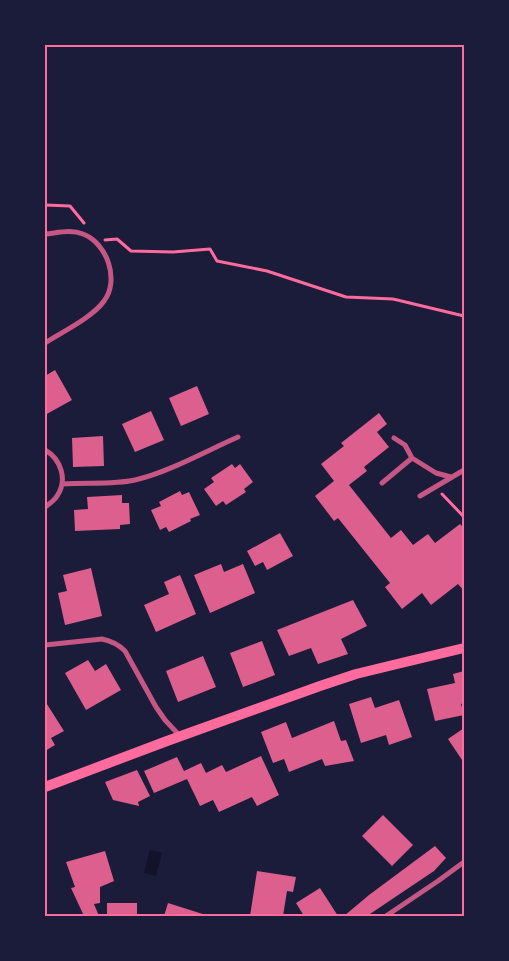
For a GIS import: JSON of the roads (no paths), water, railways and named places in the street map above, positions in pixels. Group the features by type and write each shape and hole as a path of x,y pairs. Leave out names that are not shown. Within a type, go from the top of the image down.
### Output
{"main road":[{"path":"45,787 180,736 356,674 464,648"}],"street":[{"path":"45,234 75,232 82,233 96,241 107,258 111,277 110,290 103,303 93,312 45,343"},
{"path":"63,484 110,483 135,480 163,470 238,437"},
{"path":"394,438 405,445 412,458 436,474 452,477"},
{"path":"45,450 52,454 59,465 62,471 63,484 58,496 45,507"},
{"path":"382,483 412,458"},
{"path":"420,496 464,470"},
{"path":"45,645 102,639 118,644 125,651 156,707 180,736"},
{"path":"386,916 464,862"}]}
